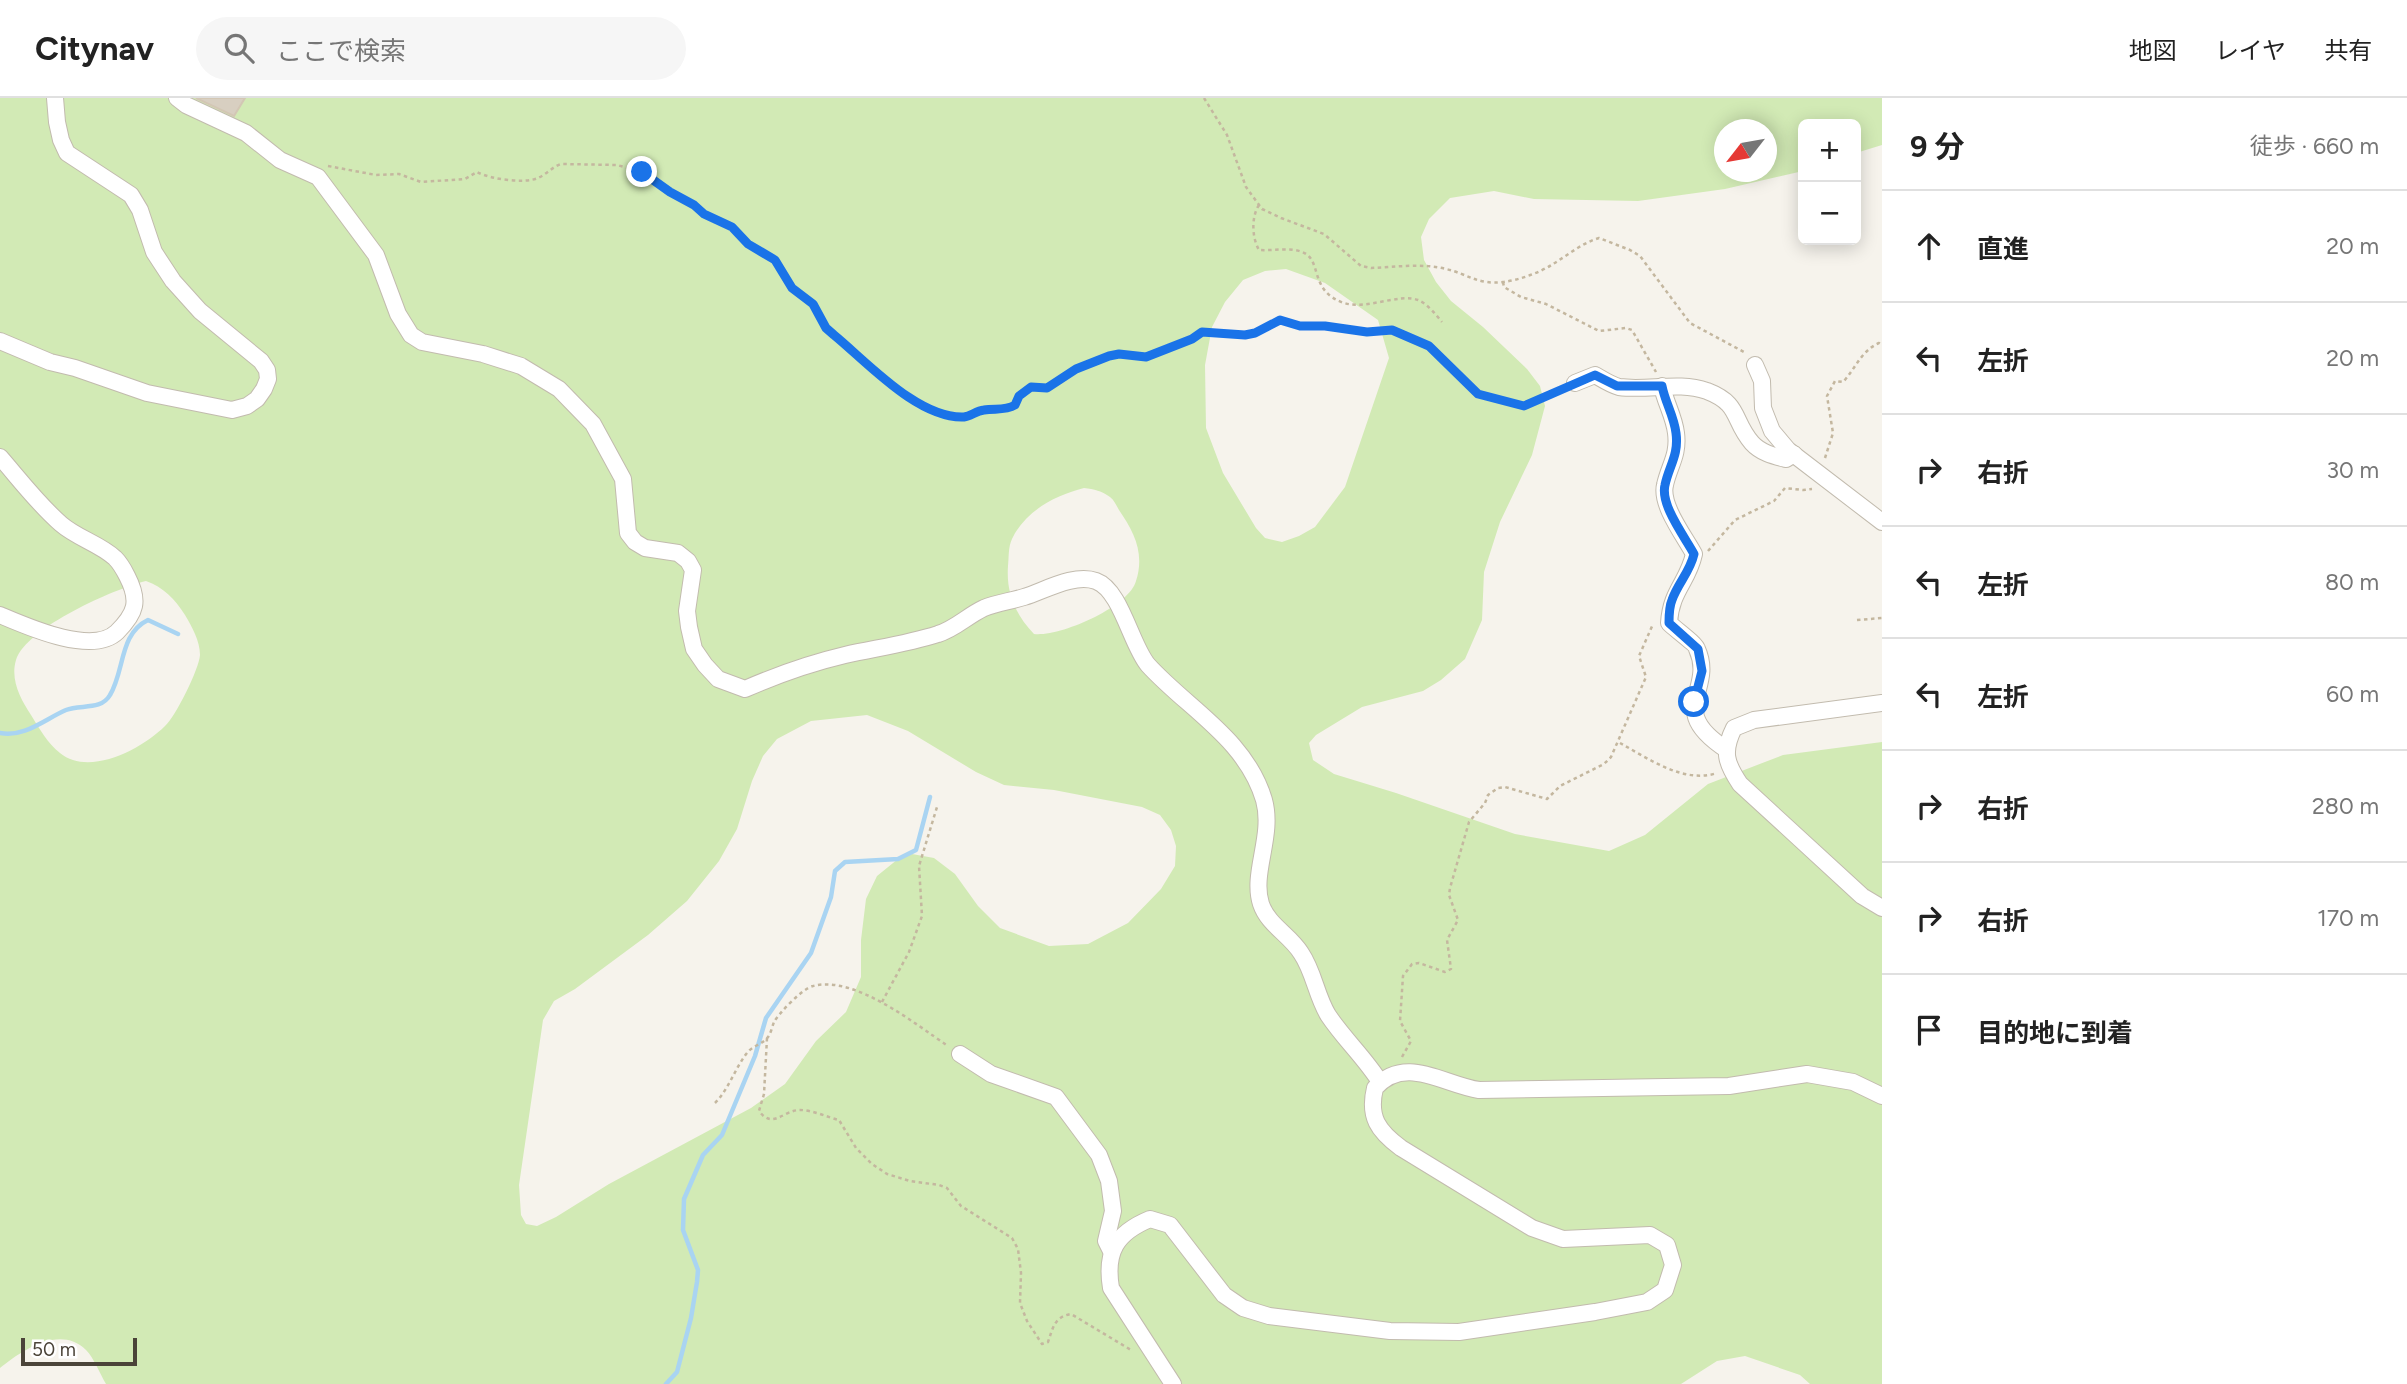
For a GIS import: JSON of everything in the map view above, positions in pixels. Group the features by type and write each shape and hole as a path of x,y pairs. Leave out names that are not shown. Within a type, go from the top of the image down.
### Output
{"street":[{"path":"0,341 50,362 147,393 219,409 232,410 247,406 257,399 268,379 267,370 261,361 200,311 173,281 154,252 140,210 131,195 67,153 59,131 55,98"},
{"path":"177,98 186,105 246,133 280,160 318,177 376,255 398,314 411,335 422,342 483,354 521,366 559,389 593,424 624,479 628,533 635,542 645,548 678,553 688,561 693,570 687,611 688,627 694,649 718,679 745,689 801,667 941,634 960,625 984,608 1068,582 1084,579 1095,580 1104,585 1146,663 1224,736 1246,762 1264,801 1267,818 1267,835 1258,887 1261,906 1278,929 1300,950 1310,967 1316,993 1329,1016 1380,1082"},
{"path":"1755,366 1762,381 1763,408 1772,432 1794,454 1882,523"},
{"path":"1575,383 1595,375 1617,386 1684,386 1706,391 1730,404 1753,444 1768,454 1786,459 1794,454"},
{"path":"1662,386 1664,401 1676,432 1675,459 1664,492 1667,506 1694,554 1689,571 1671,601 1669,623 1698,649 1702,671 1694,702 1696,715 1702,729 1727,750"},
{"path":"0,457 36,500 63,526 115,558 125,572 135,595 135,610 114,635 104,639 76,640 51,635 0,615"},
{"path":"1882,703 1754,720 1734,728 1727,743 1728,764 1740,784 1862,896 1882,908"},
{"path":"960,1054 991,1074 1056,1097 1099,1155 1109,1181 1113,1211 1106,1241 1111,1251"},
{"path":"1173,1384 1111,1287 1108,1271 1111,1251 1125,1231 1150,1219 1170,1225 1224,1295 1243,1308 1269,1316 1390,1331 1459,1332 1647,1302 1665,1290 1673,1265 1667,1245 1650,1235 1563,1239 1532,1228 1383,1135 1374,1118 1371,1102 1380,1082 1396,1073 1411,1071 1462,1088 1479,1090 1729,1086 1807,1074 1853,1082 1882,1096"}],"path":[{"path":"1204,98 1227,135 1246,187 1262,209 1324,234 1361,265 1371,268 1433,267 1448,269 1478,282 1503,282 1531,275 1576,248 1600,238 1640,257 1690,323 1743,351 1755,366"},
{"path":"310,173 316,168 327,166 376,175 399,174 421,182 465,179 477,172 487,177 531,181 561,163 617,165 642,172 704,214 732,227 748,244 775,260 792,288 813,304 826,328 901,392 931,410 961,417 986,409 1010,408 1015,405 1019,396 1031,387 1047,388 1076,369 1109,356 1119,354 1146,357 1192,339 1202,332 1245,335 1255,333 1280,320 1300,326 1325,326 1367,332 1392,330 1429,346 1478,394 1524,406 1575,383"},
{"path":"1259,205 1256,209 1254,241 1259,250 1295,250 1307,254 1311,258 1321,288 1327,295 1352,305 1418,300 1430,308 1442,322"},
{"path":"1503,282 1504,287 1521,297 1546,304 1599,331 1626,328 1632,330 1662,386"},
{"path":"1689,571 1695,568 1735,520 1774,501 1785,488 1813,489 1822,474 1833,433 1827,396 1835,381 1843,382 1851,373 1866,349 1879,342 1882,345"},
{"path":"1857,620 1882,618"},
{"path":"1396,1073 1397,1063 1411,1041 1400,1021 1403,976 1412,964 1445,972 1451,969 1447,940 1458,920 1449,895 1468,822 1485,803 1488,795 1498,788 1517,790 1547,799 1570,779 1604,764 1619,742 1646,677 1639,656 1652,624 1657,621 1669,623"},
{"path":"1619,742 1664,767 1703,778 1730,769"},
{"path":"881,1003 909,953 922,915 919,866 937,807"},
{"path":"960,1054 881,1003 847,987 812,986 775,1020 767,1038 764,1094 759,1111 763,1117 772,1119 796,1109 839,1120 856,1148 887,1174 947,1188 961,1206 1012,1238 1018,1249 1021,1273 1020,1303 1027,1321 1042,1344 1048,1342 1054,1322 1063,1315 1071,1314 1149,1360 1156,1357"},
{"path":"715,1103 723,1095 748,1049 767,1038"}],"green space":[{"path":"0,98 1882,98 1882,145 1861,151 1861,119 1798,119 1798,172 1777,177 1777,119 1714,119 1714,182 1755,182 1638,201 1534,199 1494,191 1450,198 1429,219 1421,237 1424,260 1436,282 1451,301 1527,369 1540,386 1545,406 1532,455 1500,522 1484,572 1482,620 1465,659 1441,680 1423,691 1362,707 1316,735 1309,743 1313,760 1334,774 1515,834 1609,851 1645,835 1708,784 1783,755 1882,742 1882,1384 1810,1384 1800,1375 1745,1356 1717,1361 1681,1384 106,1384 86,1350 65,1339 41,1343 0,1368","holes":["1286,269 1325,283 1378,320 1389,358 1345,487 1315,527 1282,542 1265,538 1256,528 1223,473 1206,428 1205,365 1212,327 1225,302 1243,280 1265,271","1084,488 1101,492 1111,498 1129,526 1139,552 1136,581 1131,591 1108,610 1060,631 1034,634 1017,612 1011,595 1008,576 1011,542 1033,512 1052,500","146,581 163,590 177,604 197,639 199,662 175,713 155,735 115,757 100,761 72,760 52,745 24,703 15,682 16,660 23,647 54,623 73,611","867,715 908,731 976,772 1004,785 1054,790 1142,807 1160,815 1171,830 1176,846 1175,866 1161,889 1128,923 1088,944 1049,946 1000,928 978,906 955,874 934,858 912,854 898,859 877,876 866,899 861,940 861,977 846,1012 816,1041 785,1084 751,1108 609,1184 556,1217 537,1226 526,1224 521,1215 519,1185 543,1020 554,1001 575,989 648,935 687,901 719,861 737,829 763,756 777,739 811,721"]}],"building":[{"path":"196,98 245,98 234,116"}],"waterway":[{"path":"0,733 17,733 66,710 96,705 106,700 115,685 127,643 139,626 148,620 178,634"},
{"path":"666,1384 677,1372 697,1282 698,1270 683,1230 684,1199 703,1155 722,1135 755,1056 766,1018 811,953 831,897 835,871 845,862 898,859 916,850 930,797"}],"route":[{"path":"642,172 704,214 732,227 748,244 775,260 792,288 813,304 826,328 901,392 939,413 961,417 986,409 1010,408 1015,405 1019,396 1031,387 1047,388 1076,369 1096,360 1119,354 1146,357 1192,339 1198,333 1245,335 1255,333 1280,320 1300,326 1325,326 1367,332 1392,330 1423,341 1478,394 1485,398 1524,406 1595,375 1617,386 1662,386 1664,401 1676,432 1675,459 1664,492 1667,506 1694,554 1689,571 1671,601 1669,623 1698,649 1702,671 1694,702"}]}
